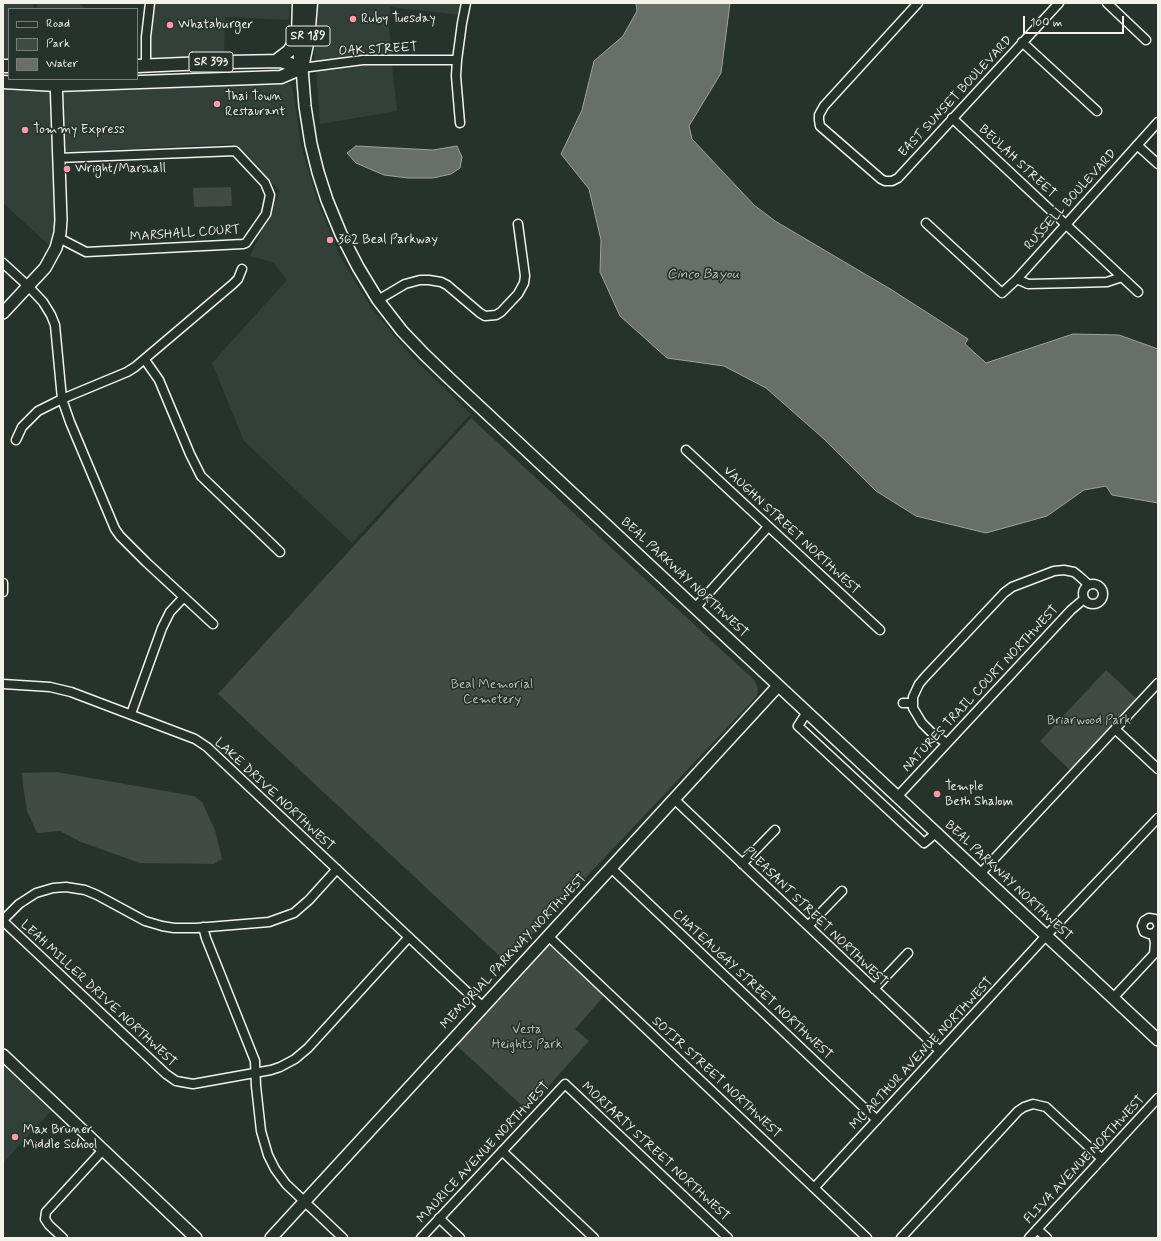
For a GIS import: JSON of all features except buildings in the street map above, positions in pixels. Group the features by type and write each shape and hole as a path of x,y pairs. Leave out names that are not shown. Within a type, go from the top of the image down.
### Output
{"main road":[{"name":"BEAL PARKWAY NORTHWEST","path":"299,3 298,36 305,106 311,144 318,172 341,234 378,300 402,331 424,354 778,686 1158,1040"},
{"name":"BEAL PARKWAY NORTHWEST","path":"302,68 308,38 311,3"},
{"path":"276,61 289,51 298,36"},
{"name":"SR 393","path":"141,66 281,61 302,68"},
{"name":"SR 393","path":"3,82 281,77 302,68"},
{"path":"3,313 45,268 56,248 59,238 61,220 56,82"},
{"name":"MEMORIAL PARKWAY NORTHWEST","path":"271,1238 778,686"},
{"path":"3,1055 196,1238"}],"street":[{"path":"141,66 150,3"},
{"path":"460,123 456,76 462,23 466,3"},
{"name":"EAST SUNSET BOULEVARD","path":"918,3 824,106 819,115 820,126 883,180 892,181 898,178 1059,3"},
{"path":"1107,3 1146,40"},
{"path":"1022,42 1097,111"},
{"name":"OAK STREET","path":"302,68 363,60 457,60"},
{"name":"BEULAH STREET","path":"952,118 1138,292"},
{"name":"RUSSELL BOULEVARD","path":"926,223 1002,293 1017,279 1158,122"},
{"path":"1137,145 1158,164"},
{"name":"MARSHALL COURT","path":"58,158 235,151 268,186 270,195 266,214 246,243 243,244 86,252 59,238"},
{"path":"378,300 405,284 420,280 429,280 441,282 447,285 485,316 496,315 501,312 518,294 524,283 525,276 518,224"},
{"path":"3,263 28,286 43,302 52,315 62,399 70,422 115,529 120,536 213,624"},
{"path":"16,440 22,427 35,414 62,399 127,372 145,360 233,284 238,279 242,269"},
{"path":"1017,279 1028,284 1107,282 1122,277"},
{"path":"145,360 159,380 190,454 201,476 280,552"},
{"name":"VAUGHN STREET NORTHWEST","path":"686,450 880,630"},
{"path":"695,608 768,527"},
{"path":"947,743 934,735 922,723 913,708 912,703 916,691 925,676 1004,593 1012,587 1054,571 1064,570 1074,572 1088,585 1096,585 1102,590 1103,598 1094,605 1086,602 1084,599 1083,591 1088,585"},
{"path":"3,583 3,591"},
{"path":"131,714 162,628 170,612 184,597"},
{"name":"NATURES TRAIL COURT NORTHWEST","path":"897,797 1071,610 1084,599"},
{"path":"980,874 1158,683"},
{"name":"LAKE DRIVE NORTHWEST","path":"3,684 50,687 62,690 190,736 207,747 483,1007"},
{"path":"903,703 912,703"},
{"path":"807,712 798,726 924,843 936,833"},
{"path":"1115,729 1158,770"},
{"name":"PLEASANT STREET NORTHWEST","path":"674,799 940,1051"},
{"name":"MC ARTHUR AVENUE NORTHWEST","path":"814,1188 1044,938 1047,937 1158,818"},
{"path":"742,864 775,830"},
{"name":"CHATEAUGAY STREET NORTHWEST","path":"611,868 877,1120"},
{"path":"3,921 18,904 36,893 53,888 66,887 85,890 154,924 174,928 203,928 269,922 290,915 309,900 337,869"},
{"path":"808,926 842,891"},
{"path":"1113,998 1154,954 1155,931 1149,934 1144,932 1142,928 1143,922 1147,918 1151,918 1156,920 1158,924"},
{"name":"LEAH MILLER DRIVE NORTHWEST","path":"3,921 155,1065 171,1078 182,1083 193,1084 256,1073 280,1067 301,1054 409,937"},
{"path":"203,928 255,1061 261,1131 266,1150 286,1184 343,1238"},
{"name":"SOTIR STREET NORTHWEST","path":"548,936 867,1238"},
{"path":"874,989 908,953"},
{"name":"MAURICE AVENUE NORTHWEST","path":"421,1238 565,1084"},
{"name":"MORIARTY STREET NORTHWEST","path":"565,1084 728,1238"},
{"name":"FLIVA AVENUE NORTHWEST","path":"1029,1238 1158,1098"},
{"path":"901,1238 1024,1107 1033,1104 1046,1107 1102,1159"},
{"path":"63,1238 49,1225 45,1218 46,1212 103,1150"},
{"path":"502,1151 594,1238"},
{"path":"439,1218 460,1238"},
{"path":"1037,1229 1047,1238"}],"shaded area":[{"path":"3,3 33,3 33,8 8,8 8,59 3,58"},
{"path":"37,3 79,3 85,8 37,8"},
{"path":"153,3 290,3 289,20 225,17 224,56 149,60"},
{"path":"318,3 463,3 460,15 390,7 389,28 392,56 349,58 315,62 313,44"},
{"path":"363,64 392,64 397,111 320,124 316,70"},
{"path":"288,83 291,85 293,91 301,145 317,200 341,258 372,309 414,359 471,414 352,543 244,441 212,363 287,280 273,262 250,256 280,191 231,144 62,152 60,89"},
{"path":"3,89 52,89 57,221 52,248 3,203"},
{"name":"Max Bruner Middle School","path":"3,1064 51,1111 3,1163"}],"green space":[{"path":"231,187 232,206 194,207 193,188"},
{"name":"Beal Memorial Cemetery","path":"471,418 754,680 758,688 757,696 506,962 218,694"},
{"name":"Briarwood Park","path":"1106,670 1138,700 1072,772 1040,741"},
{"path":"56,772 194,796 202,802 215,830 222,859 214,864 140,863 81,842 60,831 37,833 27,811 22,773"},
{"name":"Vesta Heights Park","path":"547,943 604,996 575,1029 589,1041 527,1110 456,1045"}],"water":[{"name":"Cinco Bayou","path":"636,3 730,3 721,73 689,126 692,139 754,205 775,221 892,290 968,339 965,344 986,363 1073,334 1119,335 1158,349 1158,503 1112,495 1106,486 1084,490 1047,516 986,533 916,516 876,491 824,439 766,388 724,366 667,358 620,316 600,272 601,240 589,189 561,154 582,110 594,61 623,36 637,11"},
{"path":"356,146 433,150 457,146 462,157 460,168 451,174 433,178 408,178 384,175 356,163 347,153"}],"place":[{"name":"Ruby Tuesday","path":"353,19"},
{"name":"Whataburger","path":"170,25"},
{"name":"Thai Town Restaurant","path":"217,104"},
{"name":"Tommy Express","path":"25,130"},
{"name":"Wright/Marshall","path":"67,169"},
{"name":"362 Beal Parkway","path":"330,240"},
{"name":"Temple Beth Shalom","path":"937,794"},
{"name":"Max Bruner Middle School","path":"15,1137"}]}
